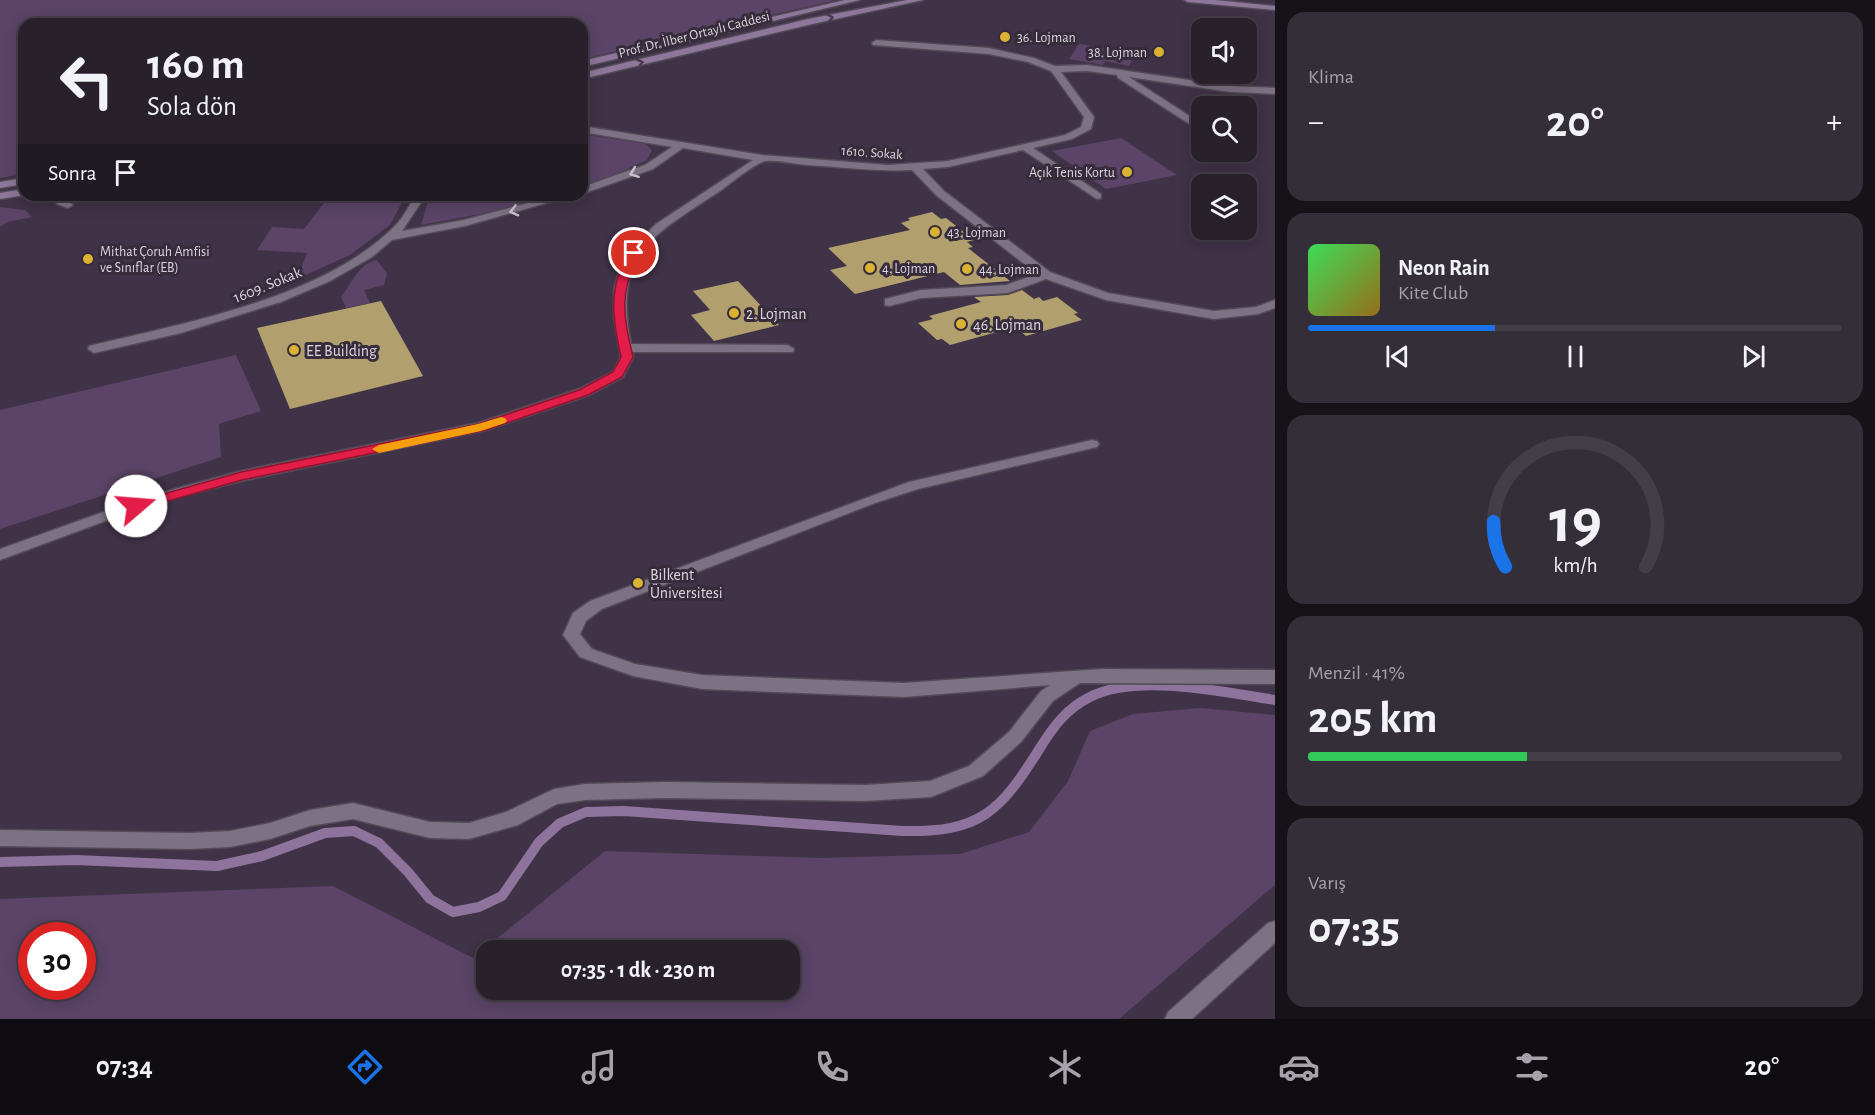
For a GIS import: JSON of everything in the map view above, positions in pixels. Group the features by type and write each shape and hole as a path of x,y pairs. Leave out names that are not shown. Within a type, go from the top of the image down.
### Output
{"street":[{"name":"Prof. Dr. İlber Ortaylı Caddesi","path":"588,63 856,0"},
{"name":"Prof. Dr. İlber Ortaylı Caddesi","path":"588,75 808,22 919,0"},
{"path":"1188,0 1275,8"},
{"path":"1260,0 1275,1"},
{"path":"876,43 989,51 1031,60 1054,69 1088,68 1230,89 1275,92"},
{"name":"1610. Sokak","path":"588,130 762,158 888,168 916,168 948,164 1026,148 1068,137 1086,129 1089,117 1054,69"},
{"path":"1118,74 1191,122"},
{"path":"588,189 649,167 681,145"},
{"path":"1026,148 1096,196"},
{"path":"0,555 122,510 180,492 241,476 481,428 584,392 618,374 627,357 619,322 618,305 622,277 634,253 670,220 762,158"},
{"path":"916,168 940,193 1046,275 1106,296 1214,315 1258,310 1275,304"},
{"path":"0,185 18,182"},
{"path":"0,196 18,193"},
{"path":"60,201 68,205"},
{"name":"1609. Sokak","path":"94,349 178,331 237,314 323,279 351,264 390,237 411,216 418,201"},
{"path":"390,237 465,223 548,201"},
{"path":"889,302 921,294 1008,290 1046,275"},
{"path":"626,348 788,349"},
{"path":"1092,444 914,485 870,500 596,605 579,617 571,635 585,653 633,670 702,682 904,690 1076,677 1275,677"},
{"path":"0,838 189,841 230,838 270,831 310,818 353,811 430,830 469,831 511,819 554,797 585,792 666,790 865,793 931,789 976,771 1015,737 1047,696 1076,677"},
{"path":"1176,1019 1275,930"}],"shaded area":[{"name":"Bilkent Üniversitesi","path":"0,0 1275,0 1275,1019 0,1019"},
{"path":"0,0 836,0 588,58 588,18 18,18 18,175 0,178"},
{"path":"1079,44 1104,48 1102,53 1133,59 1129,66 1105,61 1103,65 1069,59"},
{"path":"588,135 645,144 652,150 647,160 588,184"},
{"path":"1121,138 1177,175 1106,189 1052,151"},
{"path":"325,201 403,201 390,225 350,255 297,279 307,253 257,250 272,227 304,229"},
{"path":"428,201 530,201 491,212 421,225"},
{"path":"0,207 25,210 32,217 8,222 0,227"},
{"path":"377,260 387,274 384,285 364,290 370,303 346,308 341,297 356,274 365,265"},
{"path":"236,355 261,411 219,424 221,457 0,529 0,410"},
{"path":"1201,708 1275,715 1275,885 1119,1019 0,1019 0,899 333,886 473,958 476,956 476,1000 800,1000 800,940 495,940 605,851 820,858 960,854 1029,832 1068,781 1090,731 1133,714"}],"building":[{"path":"932,212 941,219 946,218 974,240 967,242 973,247 968,248 1010,281 960,285 944,272 855,294 830,270 847,266 828,248 910,230 901,223 910,220 908,218"},
{"name":"2. Lojman","path":"738,281 779,325 714,341 691,315 710,310 693,291"},
{"path":"1022,290 1034,299 1039,297 1043,301 1057,297 1078,313 1074,314 1082,320 1026,336 1015,327 950,345 942,339 937,340 918,323 933,319 929,316 981,302 974,297 1008,295"},
{"name":"EE Building","path":"381,301 423,376 290,409 257,328"}],"waterway":[{"path":"0,862 76,860 217,866 262,856 325,833 354,831 379,843 408,872 430,899 453,912 479,907 502,896 539,842 560,823 586,812 624,811 902,831 951,828 985,814 999,803 1013,788 1061,719 1090,697 1109,690 1156,685 1206,689 1275,700"}],"slow traffic":[{"path":"379,449 481,428 501,421"}],"place":[{"name":"36. Lojman","path":"1005,37"},
{"name":"38. Lojman","path":"1159,52"},
{"name":"Açık Tenis Kortu","path":"1127,172"},
{"name":"43. Lojman","path":"935,232"},
{"name":"Mithat Çoruh Amfisi ve Sınıflar (EB)","path":"88,259"},
{"name":"4. Lojman","path":"870,268"},
{"name":"44. Lojman","path":"967,269"},
{"name":"2. Lojman","path":"734,313"},
{"name":"46. Lojman","path":"961,324"},
{"name":"EE Building","path":"294,350"},
{"name":"Bilkent Üniversitesi","path":"638,583"}],"route":[{"path":"136,506 241,476 481,428 584,392 618,374 627,357 619,322 618,305 622,277 634,253"}]}
